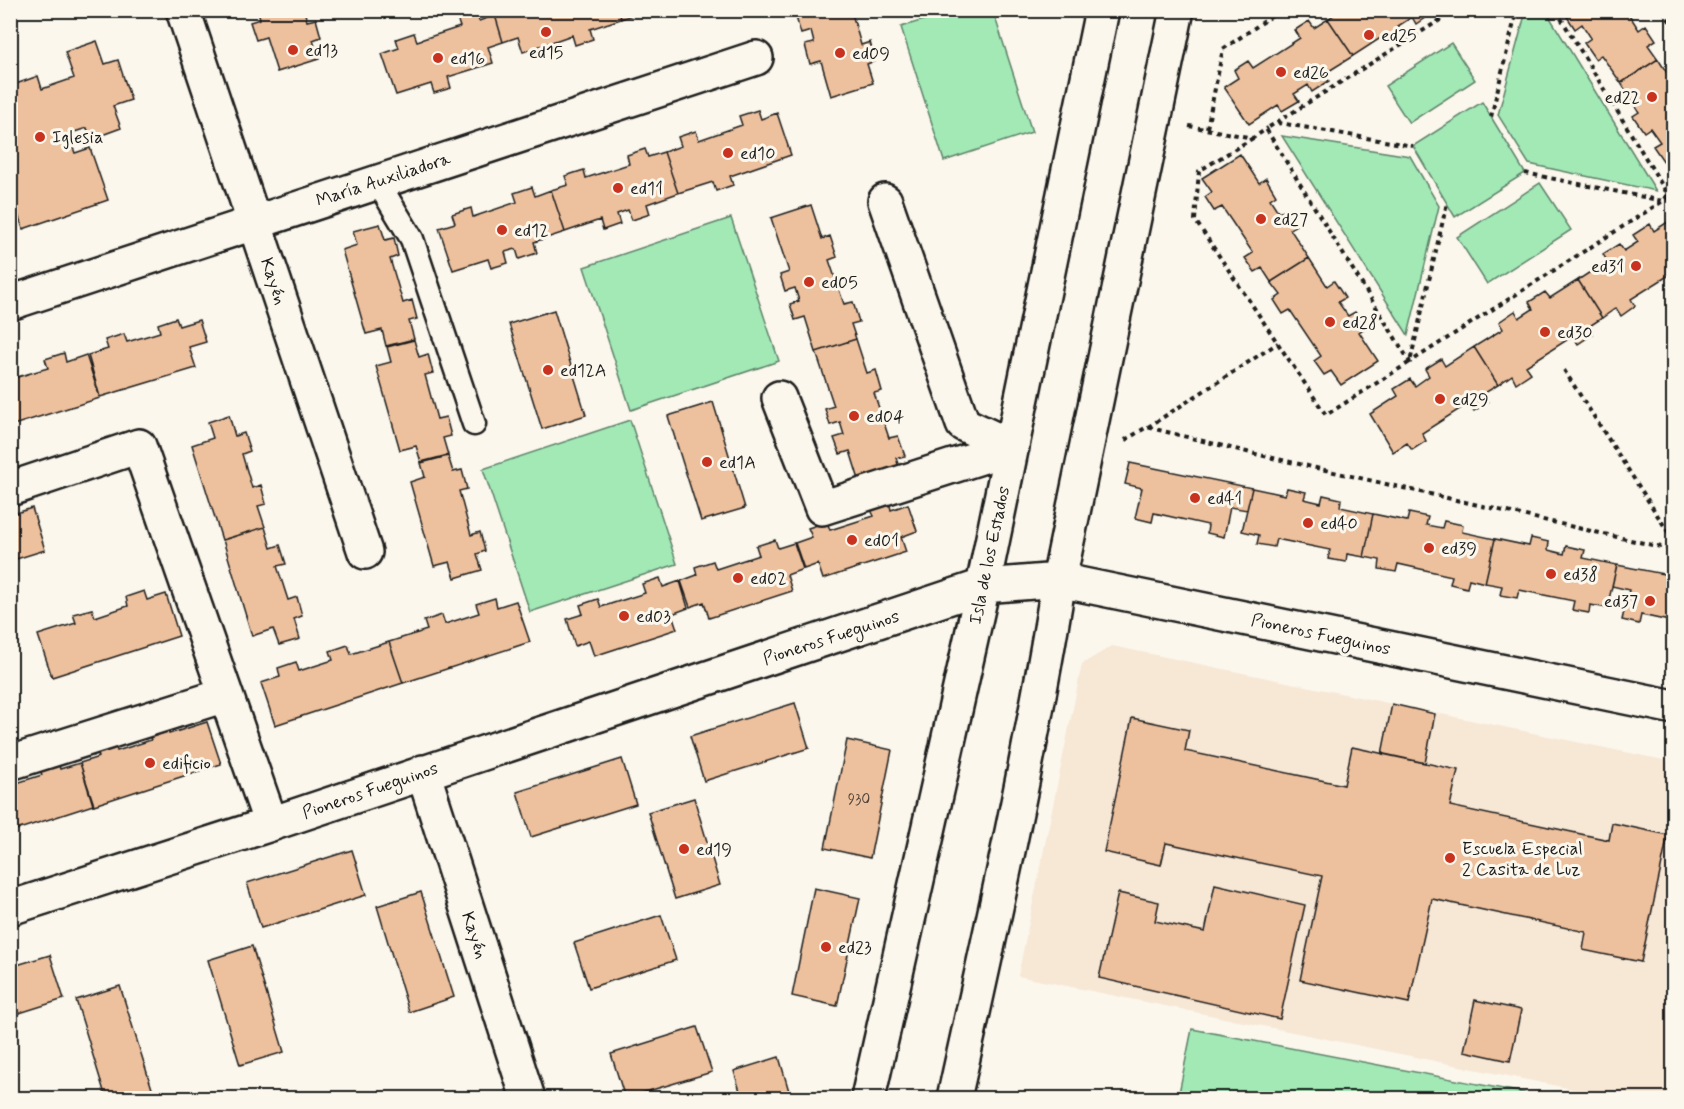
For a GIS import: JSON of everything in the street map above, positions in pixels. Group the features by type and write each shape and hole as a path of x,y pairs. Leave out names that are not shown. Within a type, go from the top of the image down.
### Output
{"street":[{"name":"Kayén","path":"183,10 365,552"},
{"name":"Isla de los Estados","path":"868,1098 983,586 1102,10"},
{"path":"954,1098 1044,670 1059,580 1177,10"},
{"name":"María Auxiliadora","path":"10,303 756,58"},
{"path":"885,201 963,424 1012,447"},
{"path":"779,398 822,508 1012,447"},
{"path":"10,489 139,446 271,824"},
{"name":"Pioneros Fueguinos","path":"10,908 271,824 983,586 1059,580 1674,706"},
{"path":"10,763 225,695"},
{"name":"Kayén","path":"423,772 528,1098"}],"lane":[{"path":"377,181 412,239 474,424"}],"path":[{"path":"1207,128 1223,49 1281,10"},
{"path":"1456,10 1199,171 1195,220 1326,415 1674,196"},
{"path":"1491,117 1517,10"},
{"path":"1556,10 1668,195 1663,201"},
{"path":"1663,10 1674,28"},
{"path":"1154,122 1207,128 1253,138"},
{"path":"1266,129 1280,123 1413,146"},
{"path":"1266,129 1410,362"},
{"path":"1525,173 1663,201"},
{"path":"1410,362 1447,203"},
{"path":"1083,466 1278,343"},
{"path":"1564,370 1674,541"},
{"path":"1147,427 1674,550"}],"shaded area":[{"path":"1112,646 1673,762 1673,1098 1617,1098 1018,976 1082,664"}],"green space":[{"path":"953,11 993,11 1032,132 944,161 901,27"},
{"path":"1526,11 1546,11 1656,191 1529,164 1498,115"},
{"path":"1451,43 1475,80 1409,123 1385,86"},
{"path":"1482,102 1525,173 1455,217 1413,146"},
{"path":"1282,136 1410,156 1439,206 1408,335"},
{"path":"1540,183 1571,230 1487,284 1457,237"},
{"path":"731,218 779,361 631,410 584,267"},
{"path":"630,420 677,564 530,612 483,469"},
{"path":"1192,1029 1550,1098 1178,1098"}],"building":[{"name":"ed13","path":"258,10 304,10 307,21 316,19 321,37 313,40 319,59 277,72 266,37 256,40 250,22 260,19"},
{"name":"ed15","path":"509,10 619,10 621,19 590,29 593,39 575,45 572,35 523,52 518,37 503,42 495,15"},
{"path":"619,10 645,10 621,19"},
{"name":"ed09","path":"804,10 851,10 861,45 870,42 875,61 867,64 873,83 831,96 821,61 810,64 805,45 814,43 811,31 801,34 796,17 805,14"},
{"name":"ed25","path":"1341,10 1431,10 1432,13 1416,24 1412,17 1398,26 1402,33 1386,43 1382,37 1353,56 1328,19"},
{"path":"1567,10 1626,10 1639,30 1646,25 1656,40 1648,45 1658,59 1621,83 1601,55 1595,59 1584,43 1591,38 1582,24 1575,29 1564,12"},
{"name":"ed16","path":"476,12 479,21 495,15 503,42 488,47 493,63 448,77 451,88 434,93 431,84 396,95 382,54 399,48 396,39 414,33 417,41 460,27 457,18"},
{"name":"ed26","path":"1328,19 1353,56 1324,74 1329,81 1312,92 1308,85 1294,94 1299,101 1282,111 1278,105 1249,124 1224,87 1238,78 1234,70 1248,61 1253,68 1300,38 1295,30 1309,21 1314,28"},
{"name":"Iglesia","path":"97,41 105,64 118,60 131,100 113,106 121,128 91,139 87,128 68,134 75,153 90,148 108,200 23,229 10,191 10,73 12,72 16,84 38,76 42,89 74,78 65,52"},
{"name":"ed22","path":"1658,59 1667,73 1674,69 1674,163 1670,158 1664,162 1653,146 1660,142 1650,128 1644,132 1633,116 1639,112 1621,83"},
{"name":"ed10","path":"758,110 761,119 777,113 791,155 730,176 733,185 716,191 713,182 678,193 664,152 681,146 678,137 696,131 699,140 742,125 739,116"},
{"name":"ed11","path":"645,149 648,157 664,152 678,193 647,204 650,214 632,220 628,210 617,214 620,224 603,230 600,220 565,232 551,190 568,185 565,176 584,170 586,178 629,164 627,155"},
{"name":"ed27","path":"1240,154 1259,183 1266,178 1276,195 1270,199 1279,213 1285,209 1296,225 1290,229 1309,258 1271,282 1262,268 1255,272 1245,258 1253,253 1222,207 1214,211 1205,197 1212,192 1202,178"},
{"name":"ed12","path":"532,187 535,196 551,190 565,232 534,242 537,253 519,259 516,249 505,252 508,263 491,268 488,259 453,270 439,228 455,223 452,214 471,208 473,217 517,202 514,193"},
{"name":"ed05","path":"811,205 822,239 830,236 837,257 829,260 844,304 853,302 859,322 851,324 856,339 816,352 805,317 795,320 790,304 799,301 795,288 785,291 780,275 789,272 771,218"},
{"name":"ed31","path":"1674,218 1674,272 1631,299 1635,306 1621,316 1616,308 1602,318 1578,280 1607,261 1603,254 1619,244 1624,251 1638,242 1633,235 1650,224 1654,231"},
{"path":"380,224 385,240 394,238 398,256 390,259 403,303 412,300 417,319 409,321 414,339 386,346 382,330 366,334 342,250 357,245 353,231"},
{"name":"ed28","path":"1309,258 1327,286 1334,281 1345,298 1338,302 1348,316 1355,312 1365,328 1359,332 1378,361 1341,385 1331,371 1324,375 1314,361 1321,356 1290,310 1283,314 1274,300 1281,295 1271,282"},
{"name":"ed30","path":"1578,280 1602,318 1588,327 1593,334 1578,344 1573,336 1526,366 1531,373 1516,383 1512,375 1498,385 1474,347 1503,329 1499,322 1515,311 1519,318 1533,309 1529,302 1545,292 1550,298"},
{"name":"ed12A","path":"554,310 586,415 542,429 509,324"},
{"path":"176,318 179,326 199,320 206,342 189,347 196,368 100,397 88,355 108,349 105,340 124,334 127,342 160,332 158,324"},
{"name":"ed04","path":"856,339 867,373 876,370 882,391 874,393 889,438 898,436 905,456 896,458 901,473 861,486 850,451 840,454 834,438 844,435 840,422 830,425 825,409 834,406 816,352"},
{"path":"414,340 419,357 428,354 433,373 425,375 437,419 446,417 451,436 443,438 448,455 421,462 416,446 400,450 376,366 391,362 387,347"},
{"name":"ed29","path":"1474,347 1498,385 1483,394 1488,402 1474,411 1469,403 1422,433 1426,441 1412,450 1407,443 1393,452 1370,414 1398,396 1394,389 1410,379 1415,386 1429,376 1425,369 1441,359 1445,366"},
{"path":"64,353 66,362 86,355 100,398 10,426 10,370 14,378 48,368 45,359"},
{"name":"ed1A","path":"713,402 745,508 701,521 668,416"},
{"path":"229,415 235,436 244,433 250,451 242,454 252,488 261,485 266,504 258,506 265,527 222,540 192,445 213,438 208,422"},
{"path":"448,456 453,472 462,470 467,489 459,491 471,535 480,532 485,551 477,554 482,570 455,578 450,562 434,566 410,482 425,477 421,463"},
{"name":"ed41","path":"1130,463 1252,488 1247,510 1230,507 1224,537 1207,533 1208,525 1154,513 1152,522 1135,518 1142,488 1125,484"},
{"name":"ed40","path":"1252,488 1285,495 1287,488 1306,492 1304,499 1321,503 1323,495 1341,499 1340,507 1373,514 1364,557 1347,554 1346,562 1328,559 1330,550 1276,539 1274,547 1257,544 1259,535 1242,531"},
{"name":"ed01","path":"889,501 891,510 908,504 917,531 901,537 906,552 823,579 818,564 804,569 795,543 812,537 808,528 827,522 830,530 874,516 870,508"},
{"path":"32,508 45,550 10,561 10,515"},
{"name":"ed39","path":"1409,513 1428,517 1426,525 1442,528 1444,521 1463,525 1462,532 1495,539 1485,583 1469,579 1467,588 1450,584 1452,576 1398,564 1396,572 1379,569 1380,560 1364,557 1373,514 1407,521"},
{"path":"265,527 271,548 280,545 286,564 277,566 288,600 297,597 302,616 294,619 300,639 279,645 273,629 252,636 223,540"},
{"name":"ed38","path":"1531,538 1549,542 1548,550 1564,554 1566,546 1585,550 1583,558 1617,565 1607,608 1590,605 1589,613 1572,610 1574,601 1519,590 1517,598 1500,595 1502,586 1485,583 1495,539 1529,546"},
{"name":"ed02","path":"775,540 778,548 794,543 803,569 787,575 792,591 709,618 704,602 690,607 681,581 697,575 695,567 713,561 716,569 759,555 756,546"},
{"name":"ed37","path":"1617,565 1674,576 1674,622 1641,615 1639,624 1622,620 1629,590 1612,586"},
{"name":"ed03","path":"660,578 663,587 680,581 688,608 672,614 677,629 594,656 589,641 575,646 567,619 583,614 580,605 598,599 601,607 645,593 642,584"},
{"path":"144,591 147,600 166,594 179,636 52,677 38,635 76,623 73,614 92,609 95,617 128,606 126,597"},
{"path":"495,598 497,607 516,601 530,642 403,683 389,642 427,630 424,621 442,615 445,624 479,613 476,604"},
{"path":"389,642 403,683 275,725 261,683 280,677 278,668 296,662 299,671 333,660 330,651 348,645 351,654"},
{"path":"795,703 809,748 704,781 690,736"},
{"path":"1392,704 1435,714 1425,763 1382,754"},
{"name":"Escuela Especial 2 Casita de Luz","path":"1132,718 1189,730 1185,751 1344,785 1352,747 1458,770 1450,806 1609,840 1612,823 1668,835 1641,962 1583,950 1586,932 1432,899 1409,1003 1300,980 1322,876 1166,843 1161,865 1104,852"},
{"name":"edificio","path":"207,722 221,764 94,805 80,763 99,757 96,748 115,742 117,751 151,740 148,732 167,726 169,734"},
{"path":"847,740 892,750 870,858 825,848"},
{"path":"622,759 636,804 531,837 517,792"},
{"path":"58,761 60,769 80,763 93,805 10,832 10,785 42,775 39,767"},
{"name":"ed19","path":"694,798 720,885 675,899 648,812"},
{"path":"352,850 366,895 261,928 247,883"},
{"path":"1215,884 1305,905 1280,1019 1099,978 1118,893 1159,902 1155,921 1205,932"},
{"name":"ed23","path":"814,888 860,898 837,1006 792,996"},
{"path":"421,892 454,997 409,1012 377,906"},
{"path":"661,915 676,960 589,988 574,943"},
{"path":"252,946 284,1052 240,1065 208,960"},
{"path":"50,955 64,999 10,1016 10,967"},
{"path":"120,986 153,1092 130,1098 106,1098 76,1000"},
{"path":"1475,1000 1521,1010 1510,1061 1464,1051"},
{"path":"697,1027 712,1072 625,1098 611,1054"},
{"path":"779,1057 791,1098 742,1098 734,1071"}],"place":[{"name":"ed15","path":"546,32"},
{"name":"ed25","path":"1369,35"},
{"name":"ed13","path":"293,50"},
{"name":"ed09","path":"840,53"},
{"name":"ed16","path":"438,58"},
{"name":"ed26","path":"1281,72"},
{"name":"ed22","path":"1652,97"},
{"name":"Iglesia","path":"40,137"},
{"name":"ed10","path":"728,153"},
{"name":"ed11","path":"618,188"},
{"name":"ed27","path":"1261,219"},
{"name":"ed12","path":"502,230"},
{"name":"ed31","path":"1636,266"},
{"name":"ed05","path":"809,282"},
{"name":"ed28","path":"1330,322"},
{"name":"ed30","path":"1545,332"},
{"name":"ed12A","path":"548,370"},
{"name":"ed29","path":"1440,399"},
{"name":"ed04","path":"854,416"},
{"name":"ed1A","path":"707,462"},
{"name":"ed41","path":"1195,498"},
{"name":"ed40","path":"1308,523"},
{"name":"ed01","path":"852,540"},
{"name":"ed39","path":"1429,548"},
{"name":"ed38","path":"1551,574"},
{"name":"ed02","path":"738,578"},
{"name":"ed37","path":"1650,601"},
{"name":"ed03","path":"624,616"},
{"name":"edificio","path":"150,763"},
{"name":"ed19","path":"684,849"},
{"name":"Escuela Especial 2 Casita de Luz","path":"1450,858"},
{"name":"ed23","path":"826,947"}]}
